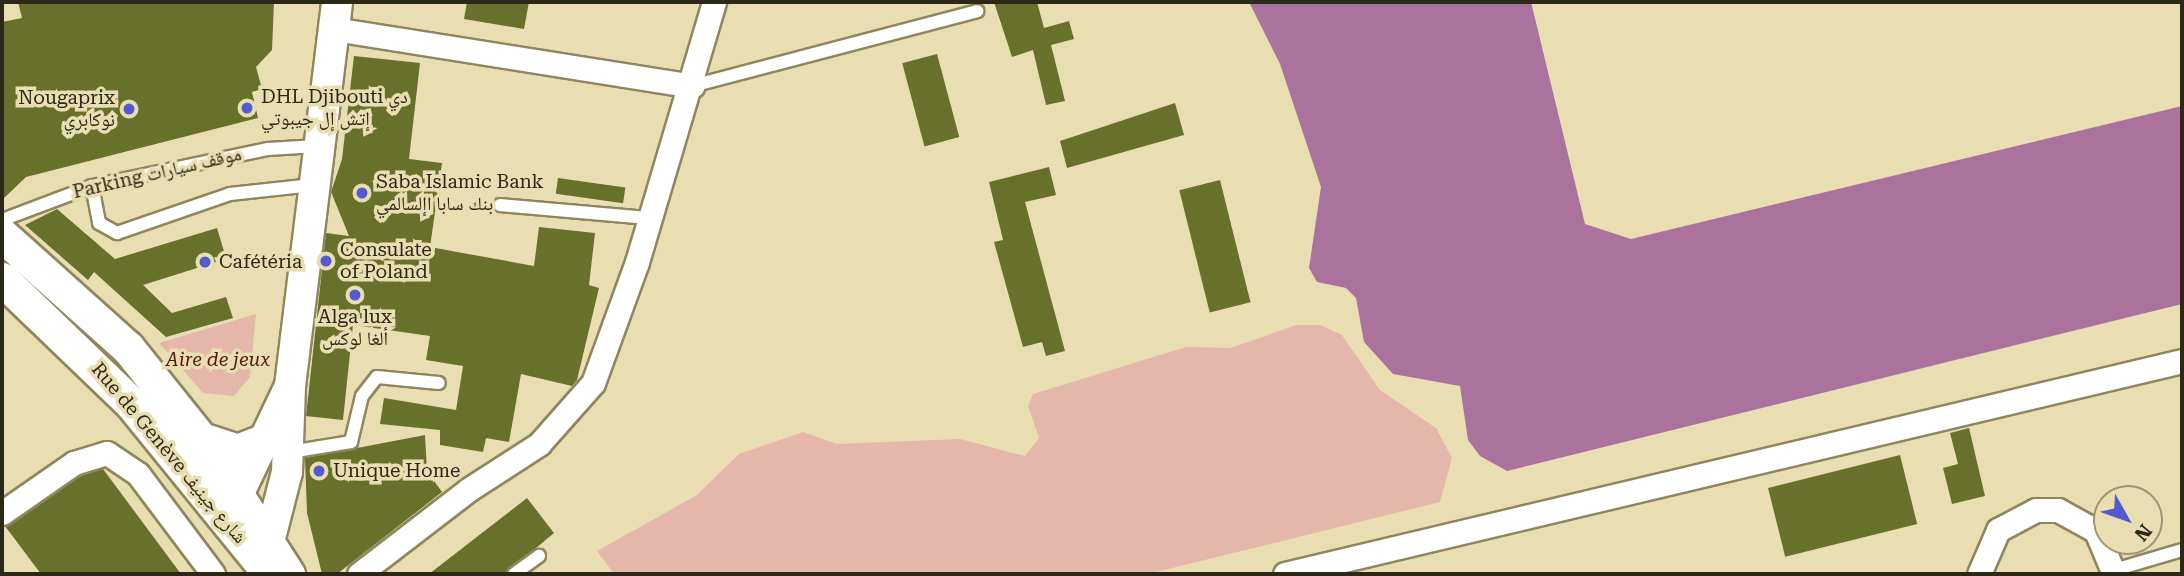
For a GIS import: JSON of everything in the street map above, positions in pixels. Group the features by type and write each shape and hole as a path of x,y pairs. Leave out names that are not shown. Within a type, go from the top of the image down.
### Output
{"main road":[{"name":"Rue de Genève شارع جينيف","path":"2,235 128,348 201,439 270,538 288,574"},
{"name":"Rue de Genève شارع جينيف","path":"2,279 131,403 270,574"},
{"path":"201,439 237,451 278,446"}],"street":[{"path":"359,574 468,490 539,444 593,383 692,86 714,2"},
{"path":"278,446 239,493 233,529 270,538 278,446 290,386 317,146 336,16 692,86"},
{"path":"1285,574 2182,361"},
{"path":"2,513 74,463 107,453 138,474 212,574"},
{"path":"1979,574 1998,530 2036,510 2058,510 2088,524 2108,549 2114,572"}],"lane":[{"path":"692,86 977,11"},
{"name":"Parking موقف سيارات","path":"2,220 92,186 268,149 317,146"},
{"path":"92,186 99,223 117,233 230,194 313,185"},
{"path":"500,205 650,218"},
{"path":"278,446 351,442 362,396 377,377 439,383"},
{"path":"2114,572 2182,550"},
{"path":"514,574 539,556"}],"green space":[{"name":"Aire de jeux","path":"256,314 250,377 234,396 203,393 159,343"},
{"path":"1296,325 1320,325 1342,335 1380,390 1436,428 1452,458 1440,502 1148,574 614,574 597,551 697,495 739,454 803,432 837,444 960,439 1025,456 1039,438 1028,406 1033,394 1186,347 1231,348"}],"shaded area":[{"path":"1249,2 1531,2 1585,224 1631,239 2182,106 2182,304 1507,471 1480,456 1468,440 1460,386 1393,374 1364,342 1356,298 1346,288 1317,282 1309,268 1321,187 1280,64"}],"building":[{"name":"Nougaprix نوكابري","path":"18,2 274,2 272,50 256,67 262,89 252,92 258,118 26,177 2,200 2,22 22,18"},
{"path":"467,2 529,2 524,29 464,19"},
{"path":"994,2 1037,2 1044,28 1069,21 1074,39 1051,45 1065,101 1046,105 1033,50 1012,57"},
{"path":"937,54 959,137 924,146 902,63"},
{"path":"354,56 420,63 409,159 442,163 430,247 534,266 539,227 595,233 589,285 599,288 577,380 572,386 521,374 509,442 486,438 483,452 440,445 440,430 380,424 384,398 456,410 463,366 426,360 430,336 353,325 343,420 306,416 326,233 349,236 331,192 342,159"},
{"path":"1175,103 1184,135 1067,168 1060,141"},
{"path":"1049,167 1056,195 1025,202 1065,351 1046,356 1042,342 1023,347 994,242 1003,240 989,182"},
{"path":"558,178 625,187 623,203 556,194"},
{"path":"1220,180 1250,302 1210,312 1179,190"},
{"path":"57,209 115,259 217,228 226,258 214,257 216,262 143,285 172,313 226,297 233,318 166,337 94,272 88,280 25,225"},
{"path":"1969,428 1985,496 1952,504 1943,468 1958,464 1950,433"},
{"path":"425,435 427,471 442,492 337,574 322,574 307,513 305,458"},
{"path":"1900,455 1917,524 1785,557 1768,488"},
{"path":"103,469 181,574 41,574 5,526 80,476"},
{"path":"527,498 554,533 505,574 429,574"}],"place":[{"name":"DHL Djibouti دي إتش إل جيبوتي","path":"247,108"},
{"name":"Nougaprix نوكابري","path":"129,109"},
{"name":"Saba Islamic Bank بنك سابا اإلسالمي","path":"362,193"},
{"name":"Consulate of Poland","path":"326,261"},
{"name":"Cafétéria","path":"205,262"},
{"name":"Alga lux ألغا لوكس","path":"355,295"},
{"name":"Unique Home","path":"319,471"}]}
